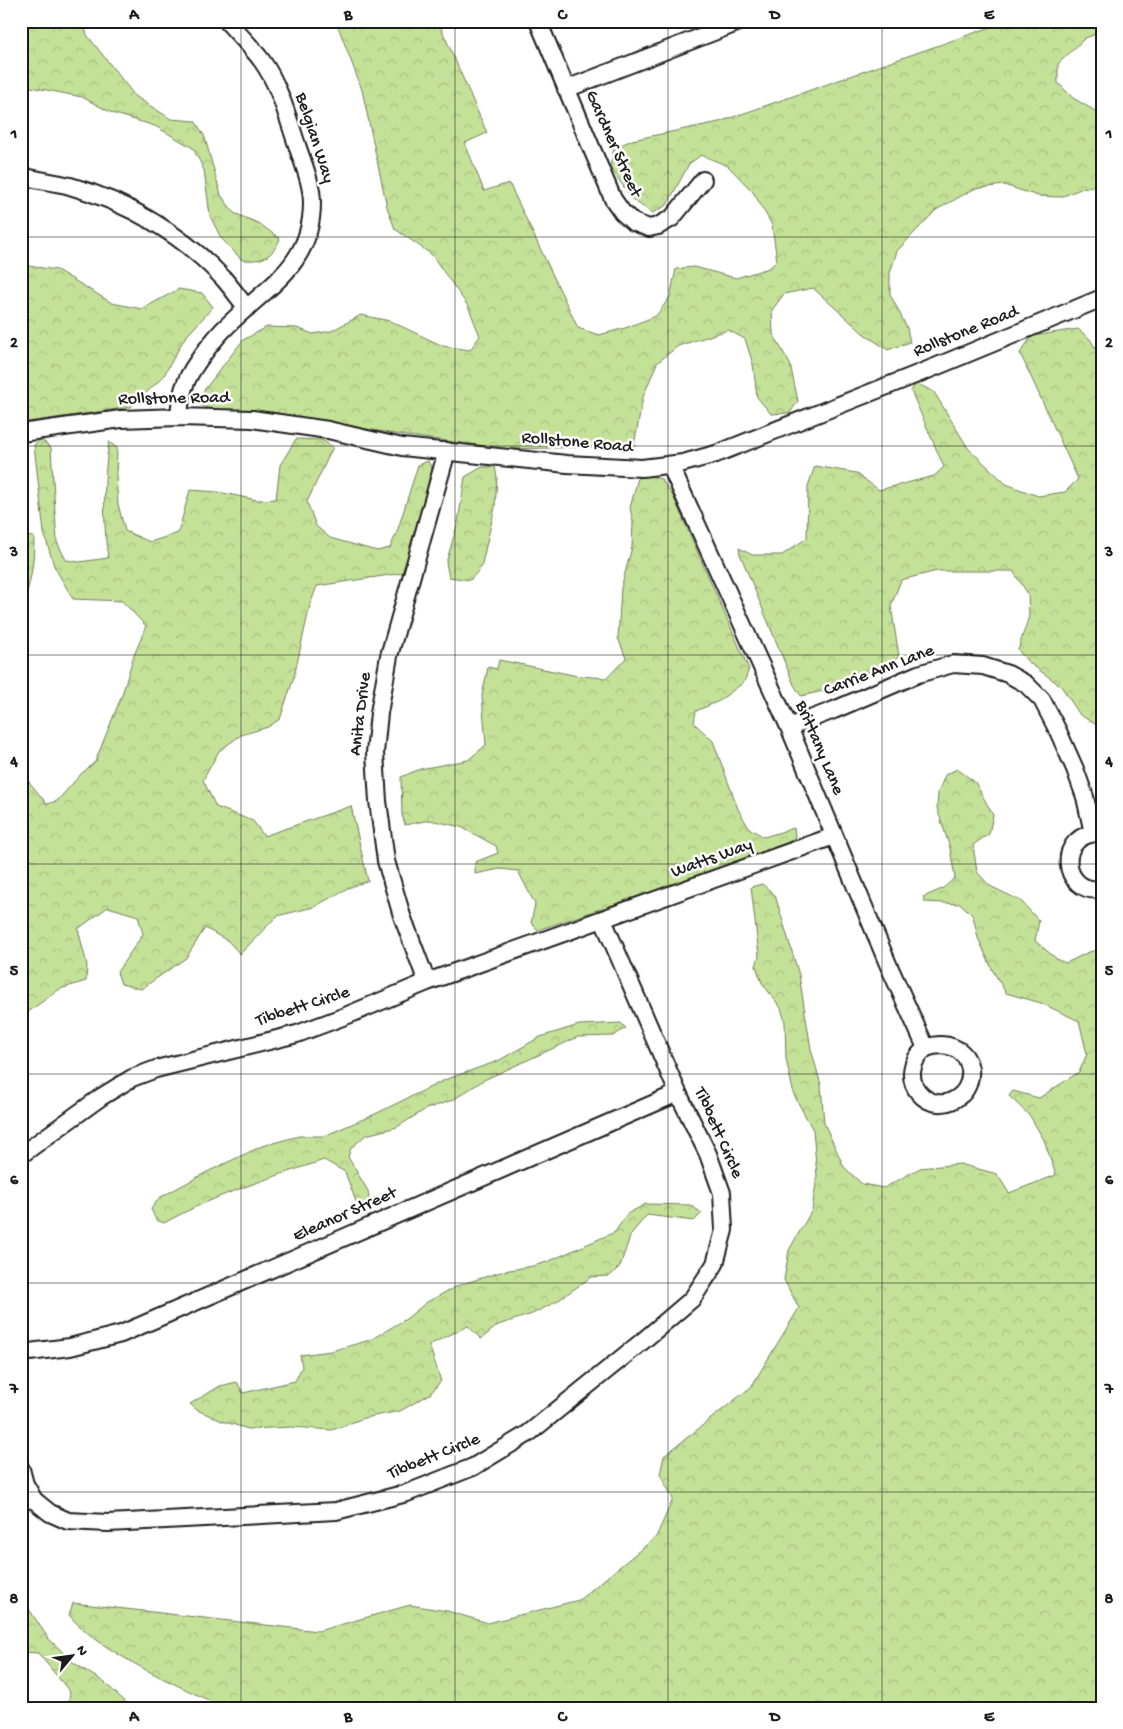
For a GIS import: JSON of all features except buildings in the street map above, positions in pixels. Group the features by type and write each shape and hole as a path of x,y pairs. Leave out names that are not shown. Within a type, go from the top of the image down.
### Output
{"street":[{"name":"Belgian Way","path":"179,417 180,400 187,379 226,326 282,277 296,260 305,242 310,222 311,187 283,103 262,60 227,21"},
{"name":"Gardner Street","path":"538,21 613,199 622,212 633,222 649,228 658,226 672,218 703,180"},
{"path":"566,90 742,21"},
{"path":"21,176 70,186 118,204 157,224 198,255 223,278 247,308"},
{"name":"Rollstone Road","path":"21,433 121,419 179,417 252,419 328,430 402,446 447,451 567,464 642,468 670,465 702,459 716,454 928,370 1102,298"},
{"name":"Anita Drive","path":"427,982 402,916 386,862 378,801 375,753 381,699 391,648 447,451"},
{"name":"Brittany Lane","path":"670,465 790,727 888,964 926,1048"},
{"name":"Carrie Ann Lane","path":"790,727 918,674 953,664 983,666 1008,674 1026,684 1042,700 1075,769 1098,833 1084,836 1076,841 1070,849 1068,858 1069,868 1079,884 1088,888 1102,889"},
{"name":"Watts Way","path":"604,920 834,836"},
{"name":"Tibbett Circle","path":"21,1155 101,1097 132,1078 156,1069 296,1034 348,1015 427,982 604,920 678,1093 708,1154 722,1193 724,1230 715,1264 692,1299 644,1340 529,1433 473,1467 407,1493 336,1511 108,1523 68,1521 28,1504 21,1469"},
{"name":"Eleanor Street","path":"21,1353 70,1347 121,1334 678,1093"}],"green space":[{"path":"21,21 83,21 87,35 135,96 171,119 195,121 204,135 221,195 234,213 260,224 280,239 273,251 260,259 242,260 221,238 210,216 204,170 193,148 155,126 112,113 82,97 21,85"},
{"path":"336,21 438,21 487,133 465,143 484,191 509,183 578,328 599,335 625,328 656,316 670,297 676,269 694,267 736,278 769,268 777,261 772,225 753,192 728,166 701,155 689,164 667,205 652,213 633,200 610,167 614,148 632,140 719,122 1008,21 1102,21 1102,32 1085,38 1058,64 1058,83 1073,98 1102,115 1102,184 1083,188 1061,197 1038,196 1004,185 974,189 936,210 897,251 890,273 890,294 907,328 910,342 888,350 864,334 813,288 784,294 772,310 773,334 790,364 798,401 790,413 771,414 757,397 753,364 745,339 728,330 678,346 657,363 643,397 634,446 509,449 400,435 272,412 215,412 201,405 201,394 243,340 267,327 297,328 313,334 331,331 361,315 390,321 443,346 470,350 480,336 468,306 431,254 395,229 387,207 362,90"},
{"path":"21,265 57,270 112,303 142,309 179,289 202,293 213,307 184,339 163,377 131,407 21,423"},
{"path":"1078,329 1090,339 1102,359 1102,723 1095,724 1080,715 1061,686 1028,662 1018,650 1029,616 1028,594 1013,571 937,571 901,580 891,606 899,656 894,661 828,690 801,696 794,685 739,548 752,555 782,555 807,538 808,486 815,466 856,473 879,490 934,476 944,467 911,391 916,383 934,392 968,448 1006,484 1038,496 1065,492 1078,479 1020,353 1032,336"},
{"path":"41,439 51,448 57,542 66,560 79,562 108,558 104,500 109,442 117,448 118,504 125,531 150,542 178,533 190,490 218,492 257,500 276,499 280,465 296,439 322,440 333,447 307,502 316,526 330,538 377,551 390,548 397,532 418,465 428,461 433,471 403,573 317,586 310,605 294,677 280,719 268,727 241,735 219,751 203,780 216,807 253,821 264,836 351,806 368,881 348,888 314,907 277,916 240,954 228,941 205,928 186,958 141,989 121,984 117,972 143,934 138,916 108,907 78,929 87,965 86,981 60,989 21,1017 21,772 47,804 57,801 81,774 95,762 122,695 133,658 146,626 122,601 73,599 54,566 44,533 34,445"},
{"path":"482,467 495,467 497,477 495,507 481,568 470,580 449,577 446,563 458,522 465,477"},
{"path":"648,475 661,479 673,496 749,669 744,682 719,701 696,711 694,723 713,741 738,809 749,828 764,837 794,828 795,837 781,848 538,930 531,923 535,904 518,871 500,869 475,874 475,862 498,853 496,846 461,827 430,820 405,825 402,815 401,777 420,769 468,760 486,745 482,696 488,667 497,669 499,660 578,676 607,678 626,658 618,638 621,588 632,547 633,522 630,508 638,478"},
{"path":"21,536 34,537 31,574 21,609"},
{"path":"957,769 975,782 993,815 989,834 973,845 977,872 990,886 1021,901 1039,921 1035,941 1058,960 1066,963 1089,952 1102,949 1102,1708 222,1708 119,1655 83,1629 69,1615 73,1603 318,1631 410,1605 447,1611 488,1623 579,1600 656,1537 673,1499 660,1474 664,1456 751,1387 799,1308 784,1280 789,1250 812,1210 817,1176 813,1130 794,1095 786,1059 785,1022 781,1008 762,983 756,966 759,956 751,887 762,884 775,895 799,975 811,1049 821,1085 824,1123 844,1167 862,1184 884,1188 920,1168 960,1164 997,1174 1009,1193 1056,1175 1044,1140 1030,1116 1009,1096 1013,1091 1039,1098 1079,1072 1087,1054 1079,1021 1041,1003 1006,993 993,971 978,938 973,916 961,904 925,902 923,897 942,889 955,878 950,848 937,808 938,793 945,775"},
{"path":"621,1023 626,1028 613,1036 578,1037 484,1080 453,1100 426,1109 397,1127 366,1135 351,1148 348,1157 368,1191 370,1206 359,1210 345,1172 324,1160 222,1196 164,1223 156,1220 151,1209 159,1198 207,1172 262,1146 299,1136 324,1136 447,1079 498,1061 540,1037 579,1025"},
{"path":"646,1204 690,1205 702,1213 694,1221 647,1215 631,1234 620,1266 610,1276 591,1277 556,1302 532,1314 498,1325 481,1339 468,1326 429,1345 441,1381 430,1394 400,1411 364,1418 332,1430 292,1427 248,1429 222,1421 197,1410 190,1404 220,1386 237,1382 243,1393 295,1381 302,1367 300,1355 331,1351 370,1340 406,1319 427,1302 459,1285 504,1271 547,1262 615,1232 627,1214"},
{"path":"21,1597 48,1638 74,1663 105,1683 132,1708 68,1708 70,1692 38,1653 21,1652"}]}
